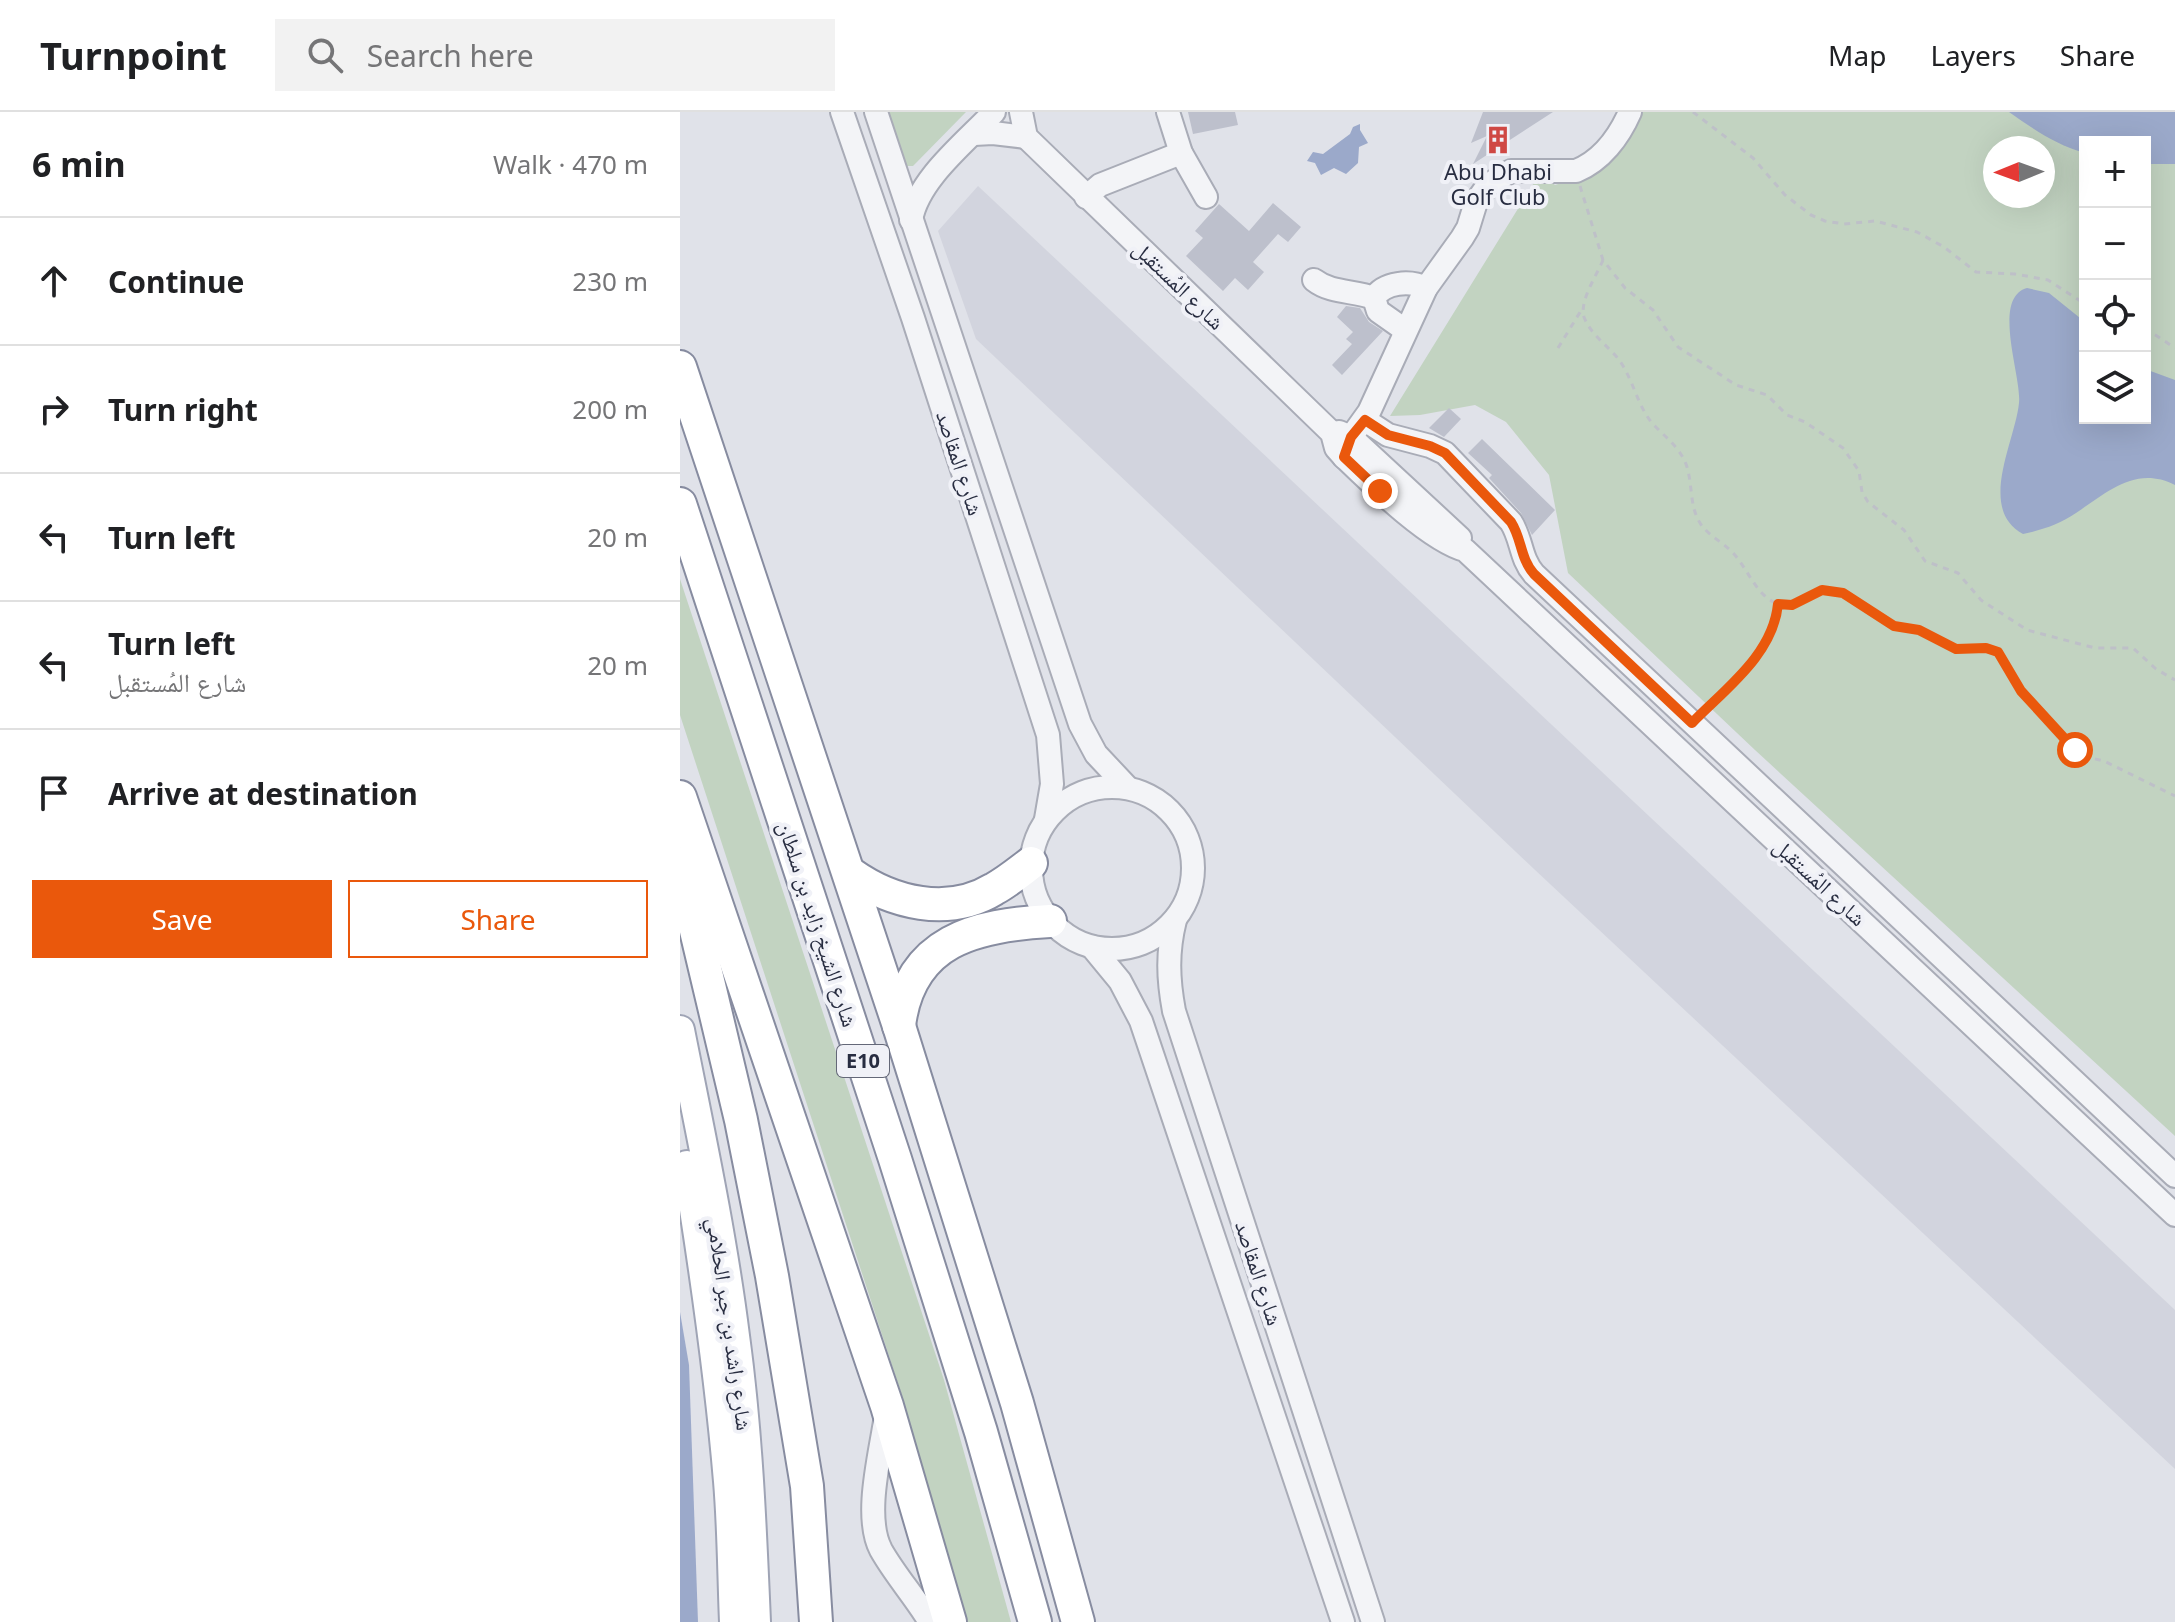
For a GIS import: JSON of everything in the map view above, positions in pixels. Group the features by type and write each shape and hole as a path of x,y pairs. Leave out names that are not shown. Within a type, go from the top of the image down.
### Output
{"highway":[{"path":"680,367 851,874 1017,1403 1078,1622"},
{"name":"شارع الشيخ زايد بن سلطان","path":"680,504 895,1159 981,1432 1035,1622"},
{"path":"680,797 887,1406 950,1622"},
{"path":"680,863 741,1120 772,1276 807,1486 816,1622"},
{"path":"851,874 877,890 906,901 947,903 967,900 994,889 1031,863"},
{"path":"899,1026 905,996 920,968 931,956 985,928 1050,921"}],"main road":[{"name":"شارع راشد بن جبر الحلامي","path":"680,1030 706,1156 735,1336 750,1484 756,1622"},
{"name":"شارع راشد بن جبر الحلامي","path":"680,1129 703,1266 722,1413 734,1622"}],"street":[{"name":"شارع المقاصد","path":"842,112 922,345 1048,735 1052,775 1046,819"},
{"name":"شارع المقاصد","path":"876,112 1080,724 1096,754 1127,787"},
{"path":"911,220 923,188 994,112"},
{"path":"974,134 1026,137 1021,112"},
{"path":"1168,112 1181,153 1206,197"},
{"path":"1348,437 1426,288 1468,228 1480,195 1500,175 1518,170 1576,171 1585,167 1607,149 1630,112"},
{"name":"شارع المُستقبل","path":"1026,137 1086,197 1458,535 1465,550 2175,1215"},
{"path":"1086,197 1100,185 1181,153"},
{"path":"1314,280 1335,291 1374,298"},
{"path":"1374,298 1383,288 1406,283 1426,288"},
{"path":"1374,298 1378,311 1405,330"},
{"path":"1348,437 1388,435 1445,453 1511,522 1525,563 1534,574 2175,1176"},
{"path":"1109,786 1127,787 1165,805 1179,821 1193,861 1192,882 1186,902 1175,920 1161,933 1128,948 1092,947 1075,941 1050,921 1040,906 1033,889 1031,863 1034,843 1046,819 1059,806 1082,792 1109,786"},
{"name":"شارع المقاصد","path":"1175,920 1168,964 1174,1011 1373,1622"},
{"name":"شارع المقاصد","path":"1092,947 1120,981 1141,1021 1343,1622"},
{"path":"887,1406 875,1491 875,1534 887,1560 930,1622"}],"path":[{"path":"1693,112 1753,158 1785,195 1811,215 1844,224 1875,221 1917,232 1944,247 1976,272 2048,280 2079,300"},
{"path":"1576,171 1603,260 1625,288 1653,310 1678,347 1736,385 1767,395 1787,415 1805,422 1843,448 1859,471 1862,492 1868,502 1904,530 1925,561 1958,573 1981,600 2027,630 2095,648 2133,648 2156,669 2175,680"},
{"path":"1558,348 1582,309 1603,260"},
{"path":"1582,309 1591,329 1627,371 1652,423 1678,450 1687,468 1692,504 1699,522 1734,554 1748,579 1778,604 1792,605 1822,590 1843,593 1894,626 1919,630 1956,649 1993,649 2004,659 2021,691 2075,750 2175,796"},
{"path":"2151,332 2175,348"},
{"path":"1692,723 1761,651 1773,628 1778,604"}],"shaded area":[{"path":"978,186 2175,1310 2175,1469 1534,869 976,339 938,231"}],"green space":[{"path":"876,112 966,112 913,166 899,166"},
{"path":"1636,112 2175,112 2175,1136 1755,750 1568,573 1549,475 1506,422 1475,405 1420,415 1390,416 1540,173 1555,185 1586,175"},
{"path":"680,579 944,1380 1011,1622 961,1622 902,1396 680,715"}],"water":[{"path":"2009,112 2175,112 2175,164 2151,164 2151,136 2079,136 2079,151 2055,141 2055,136 2046,136"},
{"path":"1360,124 1368,143 1359,147 1358,163 1346,174 1334,168 1321,175 1315,163 1307,161 1313,152 1323,154"},
{"path":"2027,288 2049,293 2079,317 2079,424 2151,424 2151,371 2175,380 2175,485 2147,478 2134,480 2110,490 2070,517 2044,528 2023,534 2009,523 2002,508 2000,492 2019,403 2009,322 2016,295"},
{"path":"680,1312 689,1365 698,1622 680,1622"}],"building":[{"path":"1188,112 1235,112 1238,125 1193,134"},
{"name":"Abu Dhabi Golf Club","path":"1483,112 1553,112 1473,164 1487,136 1471,143"},
{"path":"1273,203 1301,227 1288,242 1278,234 1253,262 1264,272 1248,290 1235,278 1223,291 1186,256 1203,238 1195,231 1219,204 1249,231"},
{"path":"1346,306 1360,308 1369,322 1383,331 1342,375 1332,365 1352,344 1346,339 1353,332 1337,317"},
{"path":"1449,408 1461,419 1444,437 1429,428"},
{"path":"1482,439 1555,510 1532,535 1521,513 1489,478 1492,475 1468,453"}],"place":[{"name":"Abu Dhabi Golf Club","path":"1498,140"}],"route":[{"path":"1380,491 1344,457 1351,437 1365,420 1388,435 1445,453 1511,522 1525,563 1534,574 1692,723 1761,651 1773,628 1778,604 1792,605 1822,590 1832,590 1855,599 1894,626 1919,630 1956,649 1986,648 1998,652 2021,691 2075,750"}]}
